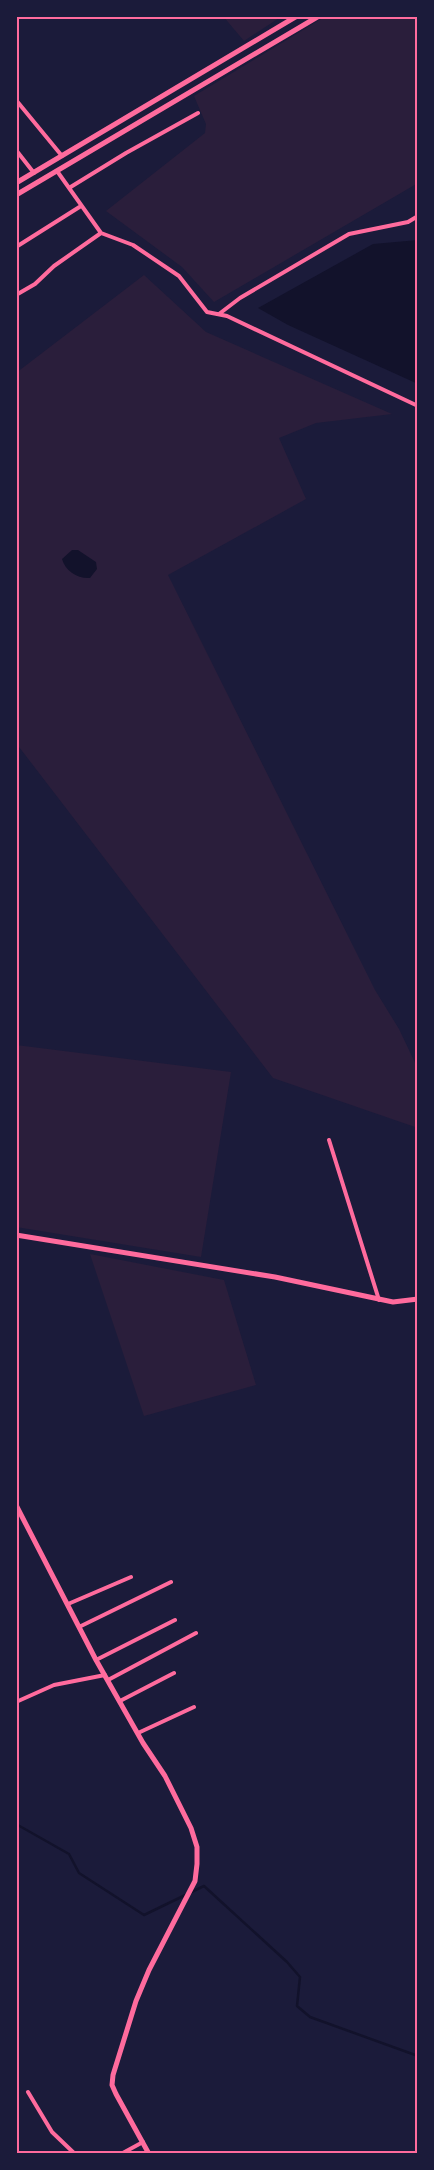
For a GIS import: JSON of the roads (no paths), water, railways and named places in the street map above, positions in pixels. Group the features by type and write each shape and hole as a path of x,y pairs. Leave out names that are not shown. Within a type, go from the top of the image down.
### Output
{"street":[{"path":"16,183 297,16"},
{"path":"16,195 319,16"},
{"path":"208,70 214,79"},
{"path":"16,100 62,156"},
{"path":"16,109 24,109"},
{"path":"69,188 126,153 198,113"},
{"path":"16,150 34,173"},
{"path":"57,172 101,233 134,244 182,279 207,312 227,316 418,406"},
{"path":"16,248 81,206"},
{"path":"219,314 240,298 349,234 408,222 418,216"},
{"path":"16,295 35,284 54,266 101,233"},
{"path":"329,1140 379,1300"},
{"path":"16,1235 275,1277 379,1300 393,1302 418,1298"},
{"path":"16,1505 96,1660 165,1776 192,1828 197,1864 195,1881 149,1970 112,2075 112,2085 116,2094 149,2154"},
{"path":"68,1604 131,1577"},
{"path":"79,1626 171,1582"},
{"path":"96,1660 175,1620"},
{"path":"16,1702 54,1685 107,1678 196,1633"},
{"path":"120,1701 174,1673"},
{"path":"138,1733 194,1706"},
{"path":"28,2092 52,2132 75,2154"},
{"path":"121,2154 143,2142"}],"waterway":[{"path":"16,1824 69,1854 79,1873 144,1915 204,1886 287,1962 300,1977 297,2006 310,2017 418,2056"}]}
